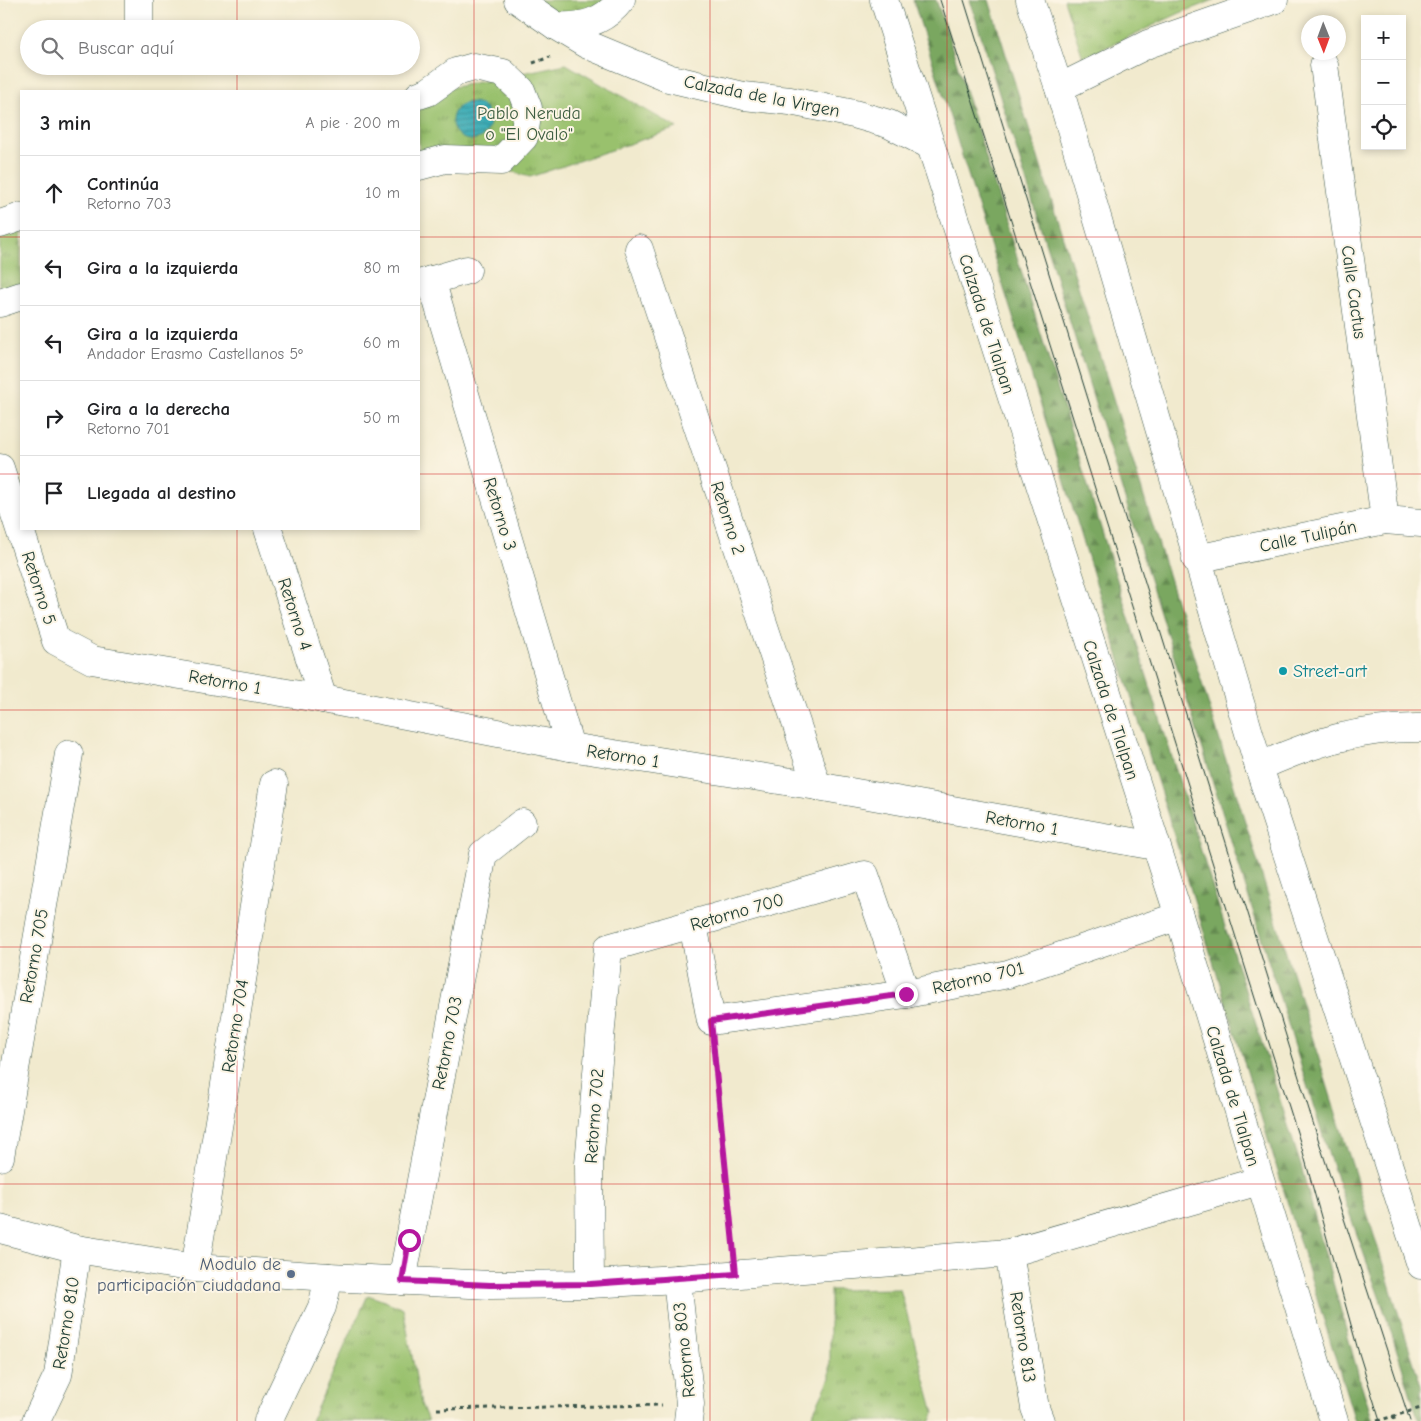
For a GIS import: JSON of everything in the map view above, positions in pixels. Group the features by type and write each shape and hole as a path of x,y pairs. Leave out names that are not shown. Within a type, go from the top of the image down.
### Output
{"main road":[{"path":"139,0 139,20"},
{"name":"Calzada de la Virgen","path":"518,0 586,44 668,78 744,96 790,101 854,114 889,124 930,145"},
{"path":"556,26 572,27 588,24 603,18 620,0"},
{"name":"Calzada de Tlalpan","path":"884,0 1179,916 1334,1421"},
{"path":"1030,0 1059,88 1196,559 1259,767 1419,1245"},
{"path":"1059,88 1148,44 1274,0"},
{"name":"Calle Cactus","path":"1324,65 1385,520"},
{"path":"420,95 428,92 456,72 474,67 503,73 521,90 528,108 524,137 501,161 445,159 420,166"},
{"path":"0,224 20,217"},
{"name":"Retorno 2","path":"639,249 817,786"},
{"name":"Retorno 3","path":"467,270 425,282 570,747"},
{"path":"0,303 20,296"},
{"name":"Retorno 5","path":"0,468 20,530"},
{"name":"Calle Tulipán","path":"1196,559 1385,520 1421,523"},
{"name":"Retorno 5","path":"20,530 56,641 92,660"},
{"name":"Retorno 4","path":"268,530 323,698"},
{"name":"Retorno 1","path":"92,660 323,698 570,747 817,786 1155,846"},
{"path":"1259,767 1294,751 1331,739 1369,732 1421,728"},
{"name":"Retorno 705","path":"0,1157 69,754"},
{"name":"Retorno 704","path":"195,1268 274,784"},
{"name":"Retorno 703","path":"402,1281 483,854 522,823"},
{"name":"Retorno 700","path":"608,948 865,875 906,994"},
{"name":"Retorno 701","path":"711,1021 906,994 1008,974 1179,916"},
{"path":"693,924 711,1021"},
{"name":"Retorno 702","path":"590,1284 589,1164 608,948"},
{"path":"0,1229 77,1249 195,1268 329,1278 490,1285 590,1284 677,1279 1009,1252 1259,1181"},
{"name":"Retorno 810","path":"36,1421 58,1375 77,1249"},
{"name":"Retorno 813","path":"1009,1252 1034,1417"},
{"path":"268,1421 322,1307 329,1278"},
{"name":"Retorno 803","path":"677,1279 689,1413"}],"path":[{"path":"503,73 586,44"},
{"path":"711,1021 736,1274"},
{"path":"1377,1421 1421,1408"},
{"path":"437,1409 689,1413"},
{"path":"1393,1416 1394,1421"}],"green space":[{"path":"521,0 617,0 556,26"},
{"path":"913,0 936,0 945,25 1207,870 1301,1166 1359,1377 1373,1421 1355,1421 1059,463"},
{"path":"970,0 989,0 1421,1386 1421,1421 1419,1421 1387,1319 1329,1156"},
{"path":"1064,0 1214,0 1180,13 1083,58"},
{"name":"Pablo Neruda o \"El Ovalo\"","path":"566,64 677,128 530,177 444,151 420,159 420,102 445,89"},
{"path":"20,229 20,284 0,291 0,235"},
{"path":"900,1289 934,1413 931,1421 809,1421 830,1378 830,1290"},
{"path":"368,1295 403,1308 421,1404 428,1421 311,1421"}],"water":[{"path":"471,102 478,103 484,108 489,114 489,128 484,134 478,139 471,140 464,139 458,134 453,128 452,121 453,114 458,108 464,103"}],"tram line":[{"path":"940,0 1301,1145 1358,1350 1380,1421"},
{"path":"964,0 1320,1145 1410,1421"}],"place":[{"name":"Street-art","path":"1283,671"},
{"name":"Modulo de participación ciudadana","path":"291,1274"}],"route":[{"path":"409,1240 402,1281 490,1285 590,1284 736,1274 711,1021 906,994"}]}
